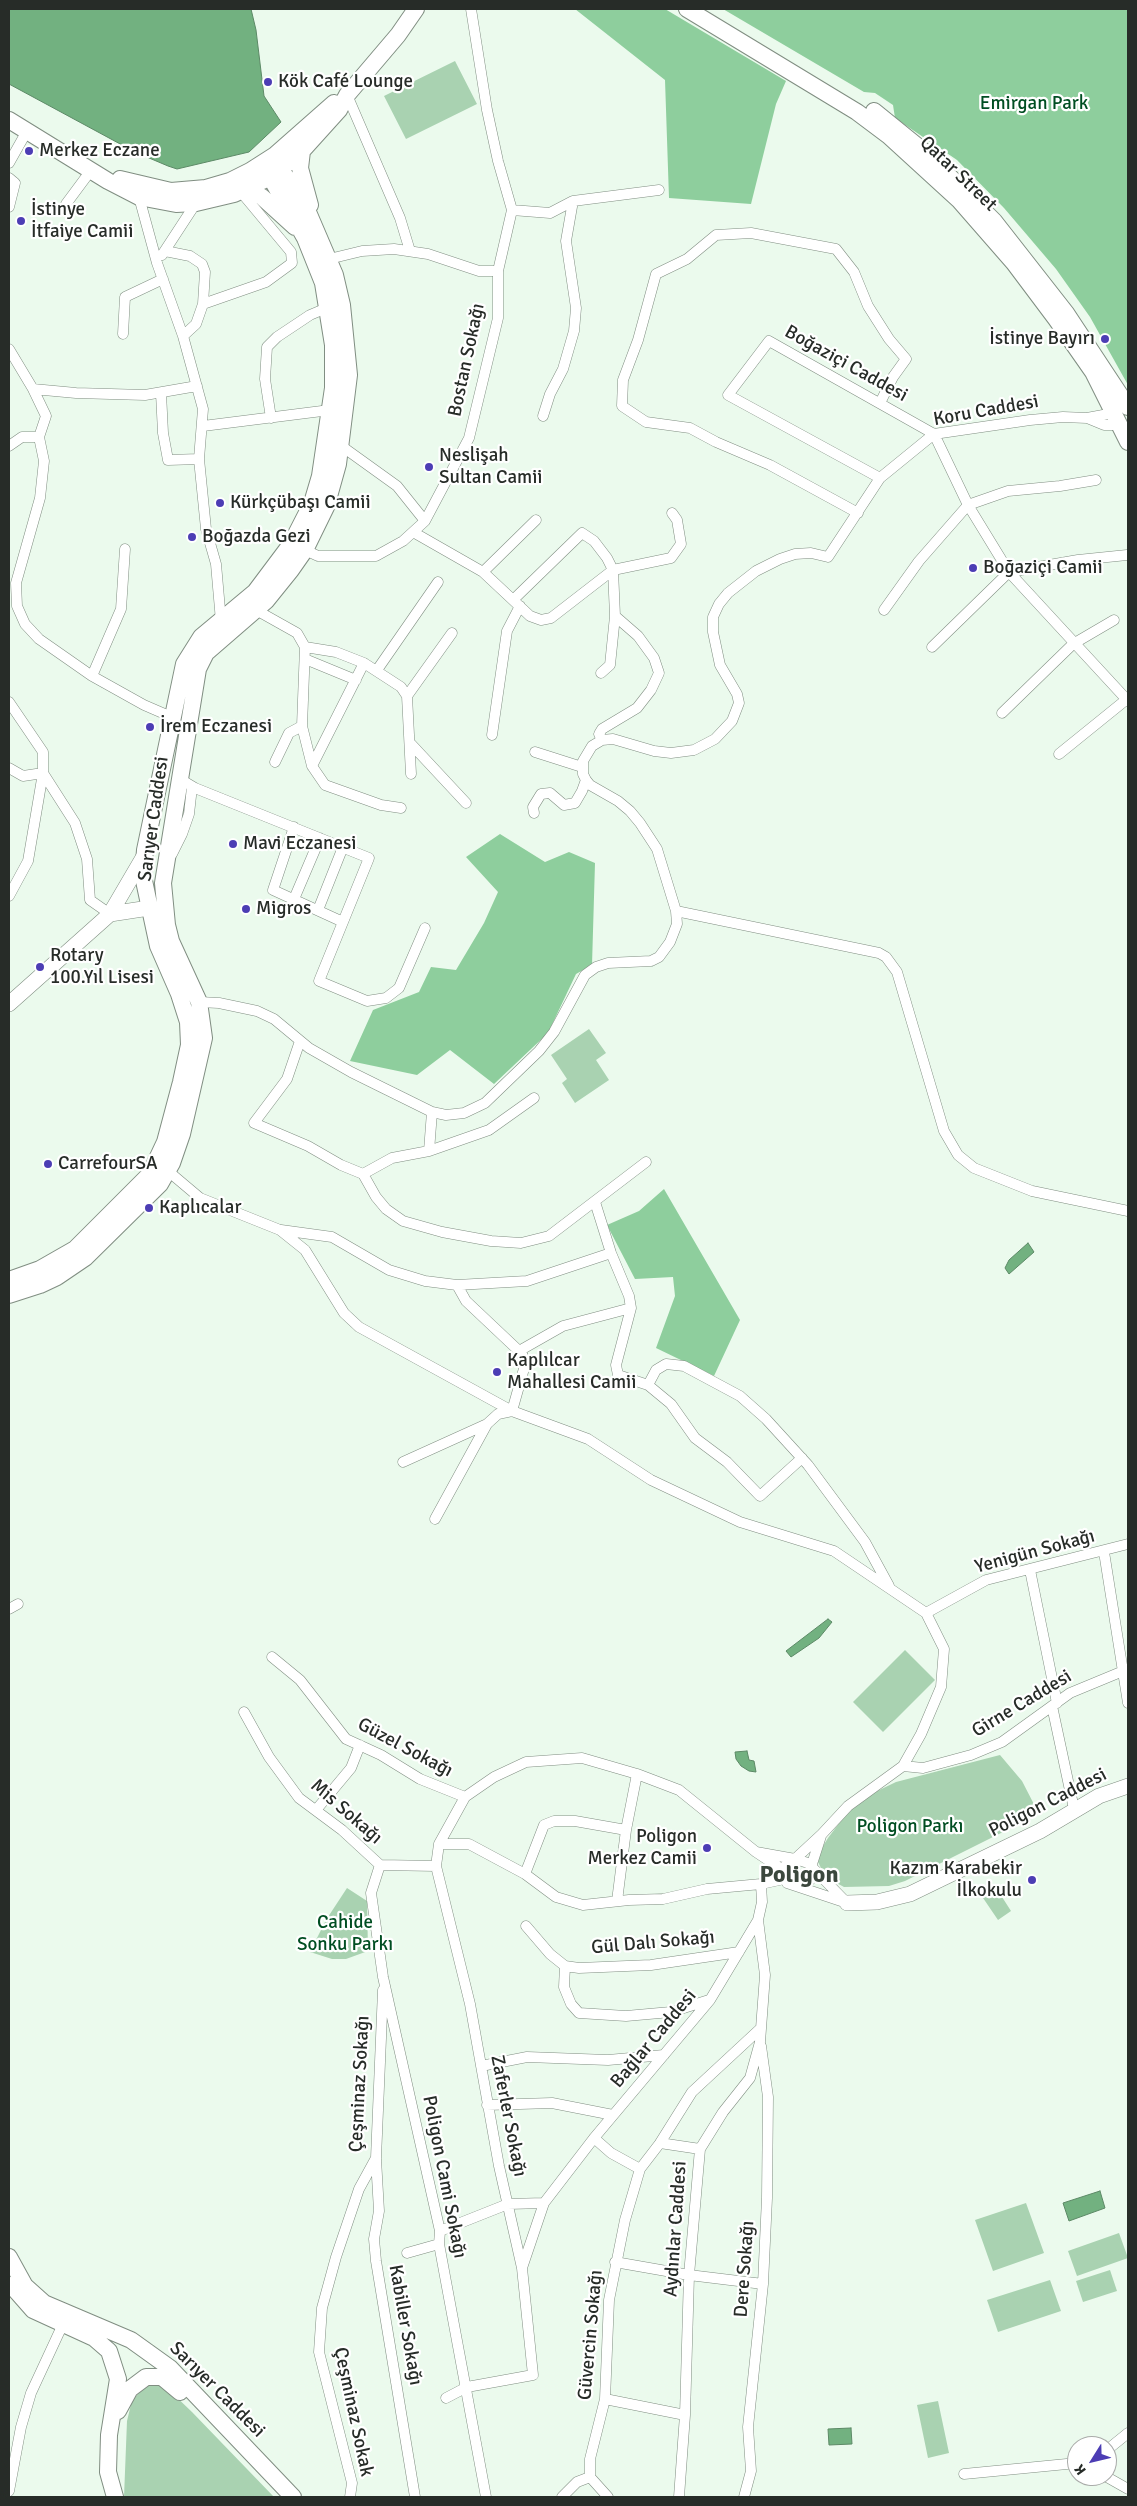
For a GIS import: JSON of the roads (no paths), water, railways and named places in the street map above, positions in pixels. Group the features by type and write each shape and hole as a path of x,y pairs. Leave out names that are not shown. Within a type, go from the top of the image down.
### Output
{"main road":[{"path":"9,120 92,169 113,184 139,197 176,204 196,203 245,191 302,150 339,110 347,95 398,35 416,9"},
{"name":"Qatar Street","path":"687,9 858,112 889,136 959,200 1014,263 1124,414"},
{"name":"Qatar Street","path":"708,9 859,100 900,130 928,154 994,221 1038,275 1090,348 1124,414 1128,442"},
{"path":"92,169 143,185 171,191 190,191 272,170 325,110 347,95"},
{"path":"302,150 300,168 310,232"},
{"name":"Sarıyer Caddesi","path":"9,1280 40,1269 75,1249 120,1205 163,1167 182,1134 201,1056 204,1038 171,941 166,918 163,883 186,783 194,684 201,661 252,605 277,566 298,547 347,400 348,354 342,305 329,259 272,170"},
{"path":"245,191 274,206 310,232"},
{"name":"Sarıyer Caddesi","path":"310,232 329,307 333,345 333,388 330,410 333,444"},
{"name":"Sarıyer Caddesi","path":"192,1004 158,946 143,876 144,856 184,664 190,651 201,637 221,621 252,605"},
{"path":"162,775 186,783"},
{"path":"144,856 152,862 167,860"},
{"path":"149,908 163,883"},
{"name":"Sarıyer Caddesi","path":"9,1295 40,1285 57,1277 85,1258 128,1218 160,1184 163,1167"},
{"name":"Sarıyer Caddesi","path":"9,2258 25,2286 35,2297 64,2312 131,2340 152,2353 170,2368 293,2497"},
{"path":"9,2280 33,2310 94,2338 109,2350 118,2379 109,2435 108,2472 115,2497"},
{"path":"109,2435 122,2402 130,2389 138,2380 154,2376 168,2380 218,2427 240,2440"}],"street":[{"name":"Bostan Sokağı","path":"298,547 318,556 376,556 403,541 425,521 469,438 498,318 498,270 512,210 498,161 487,110 471,9"},
{"path":"347,95 400,218 410,251"},
{"path":"9,163 27,131"},
{"path":"66,204 92,169"},
{"path":"9,178 15,183 9,207"},
{"path":"512,210 550,213 573,202 659,190"},
{"path":"203,304 266,282 292,263 291,252 245,191"},
{"path":"139,197 157,263 183,336 203,409 199,458 206,529 216,564 221,621"},
{"path":"543,416 550,394 563,368 574,331 576,308 566,241 573,202"},
{"path":"157,263 196,203"},
{"path":"858,513 770,465 716,442 690,428 646,422 622,406 623,380 638,340 656,274 687,259 716,235 751,232 836,249 854,272 868,306 889,339 906,359 893,377 880,403"},
{"path":"329,259 362,251 394,249 428,254 479,271 498,270"},
{"path":"165,251 190,256 202,264 206,272 203,304 196,324 183,336"},
{"path":"123,334 125,297 163,279"},
{"path":"271,418 265,379 267,347 277,337 310,316 329,307"},
{"name":"Boğaziçi Caddesi","path":"880,478 728,395 769,341 934,434"},
{"path":"9,349 33,388 46,416 39,437 44,461 40,498 16,583 17,606 25,624 39,639 92,676 144,705 174,718"},
{"path":"33,388 76,393 145,395 198,386"},
{"path":"161,393 163,432 168,460 199,458"},
{"path":"203,426 330,410"},
{"name":"Koru Caddesi","path":"602,740 612,739 654,751 671,753 694,750 715,739 732,721 739,703 737,694 720,665 714,648 713,617 719,604 739,582 780,559 795,554 811,553 828,557 880,478 934,434 1063,417 1087,418 1104,425 1124,414"},
{"path":"934,434 968,505 1009,572 1073,644 1128,700 1059,754"},
{"path":"9,446 22,437 39,437"},
{"path":"333,444 397,486 425,521"},
{"path":"884,610 919,560 968,505 1008,491 1096,480"},
{"path":"413,532 483,572 530,616 541,620 551,618 613,570 671,558 682,544 677,520 672,513"},
{"path":"483,572 536,520"},
{"path":"492,735 506,630 516,603 582,533 594,541 613,570 615,616 610,665 601,673"},
{"path":"92,676 121,609 125,549"},
{"path":"932,647 1009,572 1078,560 1127,555"},
{"path":"378,670 438,582"},
{"path":"252,605 297,634 305,647 302,726 312,766 325,785 381,804 401,808"},
{"path":"192,1004 218,1003 257,1011 274,1019 300,1041 351,1072 432,1112 446,1115 464,1113 485,1103 539,1051 554,1032 580,980 590,971 608,963 647,962 658,957 670,942 677,924 676,911 656,849 645,829 618,801 590,785 586,780 582,767 587,752 602,740 599,734 602,729 637,708 651,690 659,673 654,658 638,636 615,616"},
{"path":"1002,713 1073,644 1114,620"},
{"path":"407,696 452,633"},
{"path":"305,647 336,652 364,663 378,670 401,687 407,696 411,744 411,774"},
{"path":"304,659 356,680"},
{"path":"312,766 364,663"},
{"path":"9,702 43,752 43,772 28,861 9,896"},
{"path":"275,762 289,733 302,726"},
{"path":"411,744 466,803"},
{"path":"535,752 582,767"},
{"path":"9,768 23,776 43,772"},
{"path":"43,772 75,823 87,858 90,900 110,914 149,908"},
{"path":"534,813 533,807 541,794 550,793 564,805 575,802 586,780"},
{"path":"186,783 369,858 319,981 367,1001 386,998 399,988 426,928"},
{"path":"294,827 273,890 343,922"},
{"path":"294,899 320,838"},
{"path":"318,910 343,847"},
{"path":"9,1004 110,914 144,856"},
{"path":"676,911 879,953 886,957 897,972 944,1131 958,1155 974,1168 1032,1191 1128,1211"},
{"path":"300,1041 288,1079 254,1123 308,1146 341,1165 363,1174 386,1209 403,1221 442,1232 491,1241 521,1243 549,1236 646,1162"},
{"path":"363,1174 392,1158 430,1151 489,1130 534,1098"},
{"path":"430,1151 432,1112"},
{"path":"163,1167 200,1198 280,1230 332,1237 389,1270 425,1281 457,1285 527,1281 611,1253"},
{"path":"595,1202 611,1253 629,1296 630,1308 615,1372 618,1375 648,1386 670,1404 695,1438 727,1462 760,1496 802,1458"},
{"path":"280,1230 305,1250 344,1313 359,1327 512,1411 588,1439 651,1480 740,1522 834,1552 926,1612 944,1649 942,1687 904,1766 848,1806 822,1834 795,1859 787,1863 784,1874"},
{"path":"457,1285 466,1301 523,1356 525,1366 512,1411"},
{"path":"519,1351 563,1326 630,1308"},
{"path":"648,1386 656,1370 666,1364 684,1366 740,1396 766,1419 802,1458 865,1542 891,1589"},
{"path":"403,1462 487,1424 498,1414 512,1411"},
{"path":"435,1519 487,1424"},
{"name":"Yenigün Sokağı","path":"926,1612 986,1580 1104,1552 1128,1544"},
{"path":"1104,1552 1125,1670 1128,1703"},
{"path":"1030,1570 1074,1809"},
{"name":"Güzel Sokağı","path":"272,1657 300,1680 346,1739 382,1755 420,1779 465,1797"},
{"name":"Girne Caddesi","path":"904,1766 923,1768 971,1755 1002,1742 1070,1693 1125,1670"},
{"name":"Mis Sokağı","path":"244,1712 269,1757 300,1798 342,1830 380,1865 436,1866"},
{"path":"316,1810 351,1768 360,1745"},
{"path":"436,1866 439,1844 465,1797 494,1777 526,1762 582,1758 637,1774 679,1790 784,1874 791,1886 800,1887 847,1903"},
{"path":"617,1901 626,1830 637,1774"},
{"name":"Poligon Caddesi","path":"847,1903 876,1902 910,1894 1040,1831 1074,1809 1099,1796 1128,1786"},
{"path":"525,1874 544,1825 554,1821 576,1821 626,1830"},
{"path":"800,1887 810,1880 811,1867 822,1834"},
{"path":"439,1844 469,1844 525,1874 556,1897 583,1905 663,1899 707,1889 761,1884 784,1874"},
{"path":"756,1852 804,1860 847,1903"},
{"name":"Poligon Cami Sokağı","path":"380,1865 370,1893 383,1977 440,2231 439,2244 486,2497"},
{"name":"Zaferler Sokağı","path":"436,1866 470,2004 488,2105 522,2268 532,2374 467,2387"},
{"name":"Bağlar Caddesi","path":"522,2268 544,2203 594,2138 710,2000 758,1920 762,1902 761,1884"},
{"name":"Aydınlar Caddesi","path":"679,2497 685,2415 689,2275 700,2149 723,2112 750,2078 760,2042 764,2016 765,1975 758,1920"},
{"name":"Gül Dalı Sokağı","path":"526,1926 550,1954 565,1966 595,1968 651,1965 739,1952"},
{"path":"565,1966 564,1987 571,2004 579,2012 626,2016 671,2012 710,2000"},
{"name":"Çeşminaz Sokağı","path":"359,2190 376,2158 383,1977"},
{"name":"Güvercin Sokağı","path":"590,2477 590,2458 605,2400 609,2300 615,2262 640,2169 660,2143 692,2092 761,2028"},
{"name":"Dere Sokağı","path":"744,2497 751,2471 748,2427 763,2284 768,2097 760,2042"},
{"path":"481,2066 527,2057 608,2060 664,2055"},
{"path":"488,2105 552,2103 613,2115"},
{"path":"594,2138 611,2153 640,2169"},
{"path":"660,2143 700,2149"},
{"name":"Kabiller Sokağı","path":"376,2158 379,2211 374,2239 376,2261 415,2497"},
{"name":"Çeşminaz Sokak","path":"350,2497 352,2482 319,2352 322,2308 336,2257 359,2190"},
{"path":"440,2231 508,2204 544,2203"},
{"path":"407,2253 439,2244"},
{"path":"615,2262 689,2275 763,2284"},
{"path":"9,2490 21,2427 31,2393 63,2324"},
{"path":"446,2398 467,2387"},
{"path":"605,2400 685,2415"},
{"path":"1117,2442 1128,2433"},
{"path":"964,2474 1067,2464"},
{"path":"107,2497 108,2472"},
{"path":"562,2497 577,2482 590,2477 608,2497"},
{"path":"1117,2483 1128,2489"}],"place":[{"name":"Kök Café Lounge","path":"268,82"},
{"name":"Merkez Eczane","path":"29,151"},
{"name":"İstinye İtfaiye Camii","path":"21,221"},
{"name":"İstinye Bayırı","path":"1105,339"},
{"name":"Neslişah Sultan Camii","path":"429,467"},
{"name":"Kürkçübaşı Camii","path":"220,503"},
{"name":"Boğazda Gezi","path":"192,537"},
{"name":"Boğaziçi Camii","path":"973,568"},
{"name":"İrem Eczanesi","path":"150,727"},
{"name":"Mavi Eczanesi","path":"233,844"},
{"name":"Migros","path":"246,909"},
{"name":"Rotary 100.Yıl Lisesi","path":"40,967"},
{"name":"CarrefourSA","path":"48,1164"},
{"name":"Kaplıcalar","path":"149,1208"},
{"name":"Kaplılcar Mahallesi Camii","path":"497,1372"},
{"name":"Poligon Merkez Camii","path":"707,1848"},
{"name":"Kazım Karabekir İlkokulu","path":"1032,1880"}],"district":[{"name":"Poligon","path":"799,1876"}],"park label":[{"name":"Emirgan Park","path":"1034,104"},
{"name":"Poligon Parkı","path":"910,1827"},
{"name":"Cahide Sonku Parkı","path":"345,1934"}]}
